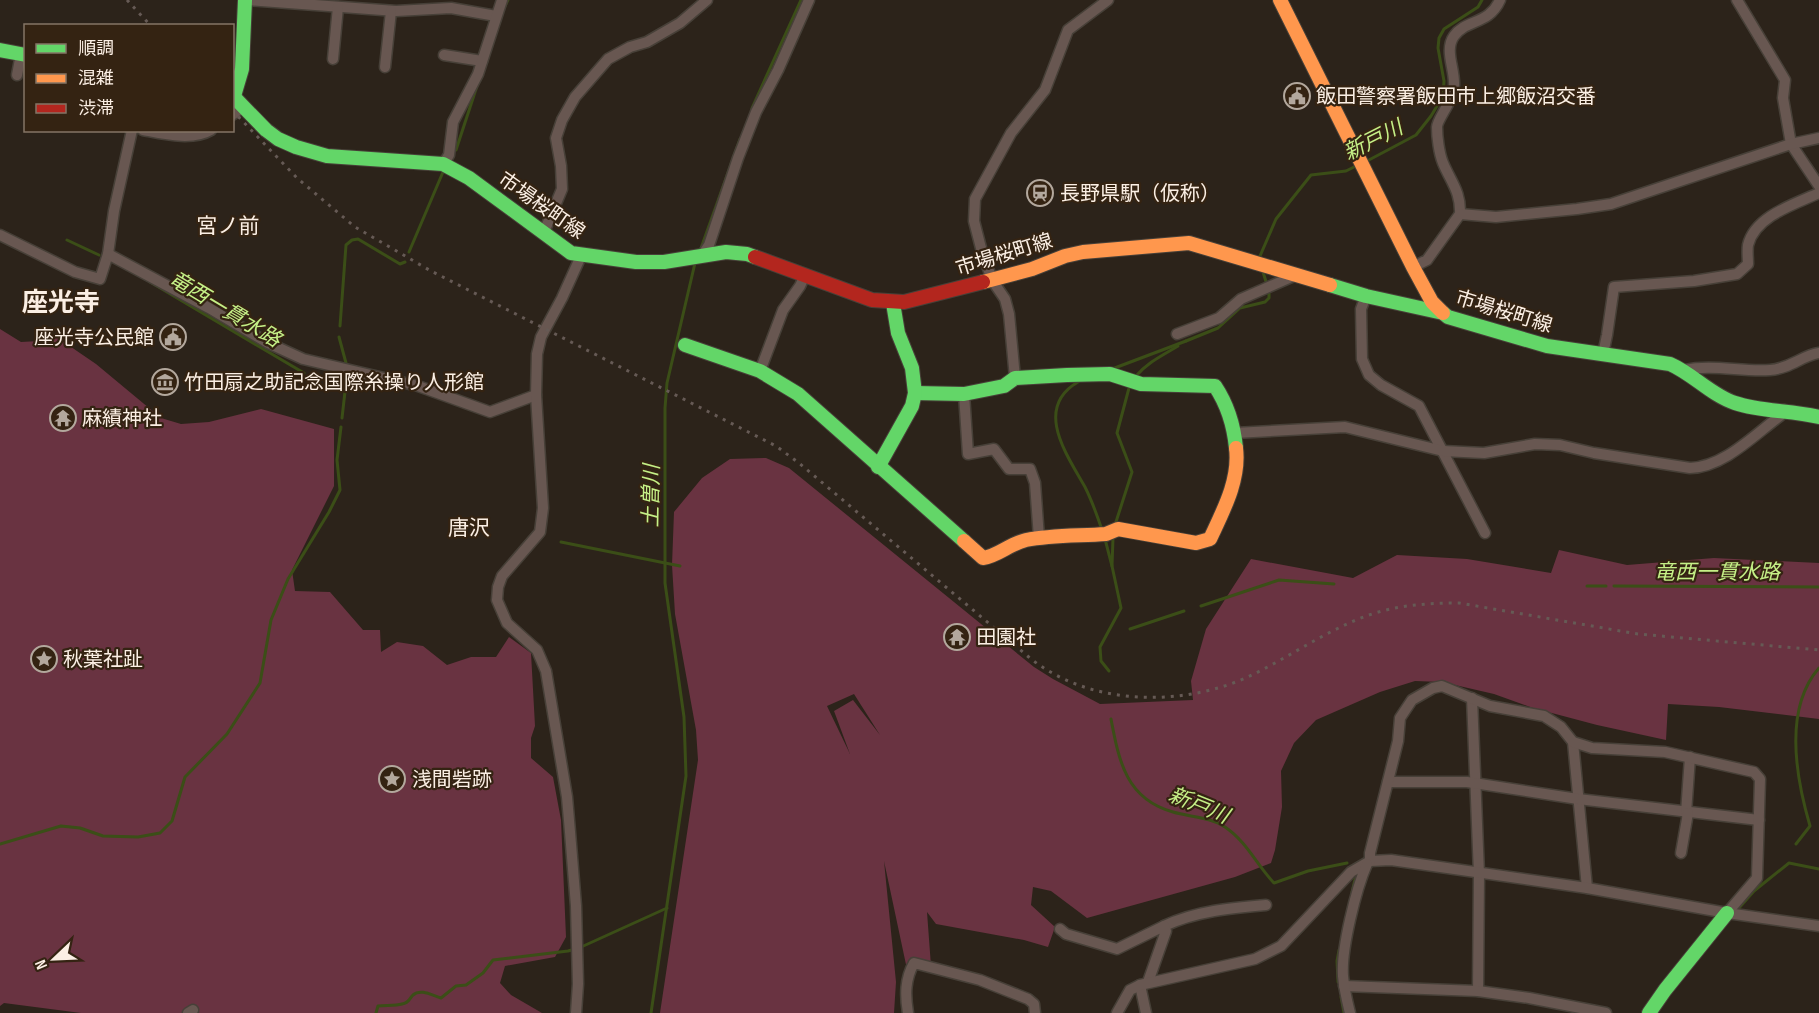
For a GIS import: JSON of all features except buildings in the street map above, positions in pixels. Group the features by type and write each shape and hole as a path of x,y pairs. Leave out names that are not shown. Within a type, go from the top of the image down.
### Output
{"street":[{"path":"234,92 242,69 246,0 391,11 451,8 496,16"},
{"path":"443,164 449,155 453,122 478,74 502,0"},
{"path":"544,232 562,189 556,138 562,120 575,97 608,59 630,47 647,42 680,23 707,0"},
{"path":"697,256 709,244 756,112 809,0"},
{"path":"1015,378 1009,314 1005,299 992,280 981,248 974,221 975,199 1011,133 1045,90 1068,30 1108,0"},
{"path":"1281,0 1413,267 1432,302 1443,313"},
{"path":"1413,267 1427,260 1460,214 1461,200 1442,160 1437,124 1449,104 1455,86 1451,45 1454,35 1493,13 1500,0"},
{"path":"1737,0 1785,80 1783,98 1791,144 1819,186"},
{"path":"333,59 338,7"},
{"path":"385,67 391,11"},
{"path":"0,50 23,55 17,75"},
{"path":"444,55 482,61"},
{"name":"市場桜町線","path":"238,111 278,140 306,150 338,157 443,164 469,178 571,253 581,256 636,262 664,262 726,252 747,254 872,300 893,303 992,280 1083,252 1189,243 1366,297 1443,313 1448,317 1547,346 1670,364 1684,370 1717,394 1733,402 1819,417"},
{"path":"0,235 75,272 100,279 108,254 114,211 132,132"},
{"path":"159,132 192,136 208,132"},
{"path":"1460,214 1496,217 1611,204 1791,144 1819,138"},
{"path":"1603,354 1608,335 1614,286 1694,281 1737,274 1748,264 1748,245 1756,228 1780,211 1819,193"},
{"path":"108,254 303,359 418,386 490,412 536,395"},
{"path":"576,1013 578,984 576,906 567,797 546,671 537,650 507,623 498,600 498,587 502,576 540,532 543,508 536,395 537,354 541,337 581,256"},
{"path":"760,371 783,310 806,275"},
{"path":"1177,334 1219,318 1240,299 1296,275"},
{"path":"1366,297 1361,309 1362,359 1369,375 1381,385 1419,406 1485,533"},
{"path":"878,467 912,406 915,393 912,368 898,333 893,303"},
{"path":"685,345 760,371 798,394 983,558 991,557 1009,545 1039,538 1106,534 1113,530 1196,543 1210,539 1226,505 1238,464 1235,433 1222,396 1215,386 1141,384 1110,374 1015,378 1004,386 964,394 915,393"},
{"path":"1684,370 1700,366 1769,370 1792,366 1819,353"},
{"path":"964,394 968,454 994,449 1009,469 1030,469 1035,483 1039,538"},
{"path":"1235,433 1345,427 1443,451 1484,453 1535,444 1560,445 1594,453 1690,468 1714,463 1780,416 1784,410"},
{"path":"1350,1013 1343,973 1350,926 1361,876 1368,862 1398,741 1400,718 1412,700 1433,688 1442,686 1490,706 1544,716 1561,727 1573,742 1587,888"},
{"path":"1472,698 1479,874 1478,991"},
{"path":"1573,742 1592,748 1665,752 1754,772 1760,779 1758,878 1727,913 1649,1013"},
{"path":"1681,853 1687,813 1690,757"},
{"path":"1388,782 1475,783 1578,799 1759,820"},
{"path":"1116,1013 1130,990 1144,983 1255,958 1281,946 1350,872 1368,862 1391,860 1587,888 1727,913 1819,926"},
{"path":"1060,929 1066,934 1117,949 1192,915 1266,905"},
{"path":"1146,1013 1144,983 1166,931 1164,926"},
{"path":"908,1013 905,994 908,974 914,963 980,980 1028,999 1034,1004 1035,1013"},
{"path":"1344,986 1478,991 1606,1013"}],"shaded area":[{"path":"0,329 21,342 39,341 55,336 96,364 161,418 181,424 209,422 261,409 334,429 334,486 292,570 295,591 330,592 363,630 380,630 381,652 397,642 423,646 447,665 471,657 496,657 509,637 531,653 535,726 531,738 531,758 553,777 561,820 566,937 555,957 505,966 500,983 511,995 542,1013 81,1013 4,1003 0,1006"},
{"path":"766,458 789,468 1034,667 1100,704 1193,700 1191,681 1206,629 1251,559 1353,578 1397,555 1467,559 1551,573 1559,550 1627,565 1714,558 1819,563 1819,719 1719,707 1668,704 1666,740 1533,708 1494,694 1442,682 1415,681 1380,692 1316,720 1294,743 1281,771 1282,807 1271,863 1235,877 1087,918 1051,891 1033,887 1031,905 1055,927 1048,947 1024,940 936,924 927,912 931,966 914,963 908,974 884,861 896,982 894,1013 660,1013 698,760 696,730 675,614 672,565 674,512 702,478 730,459","holes":["854,694 880,735 853,700 834,711 850,754 827,706"]}],"waterway":[{"path":"504,8 508,0"},
{"name":"土曽川","path":"752,108 801,0"},
{"name":"新戸川","path":"1367,161 1416,135 1431,116 1443,96 1444,81 1438,48 1439,38 1444,29 1478,7 1482,0"},
{"path":"456,150 478,83"},
{"name":"土曽川","path":"700,251 740,139"},
{"name":"新戸川","path":"1260,256 1276,219 1311,175 1346,171 1358,165"},
{"path":"409,252 443,172"},
{"path":"340,326 346,245 358,239 400,264 405,262"},
{"name":"竜西一貫水路","path":"67,240 99,255"},
{"name":"土曽川","path":"651,1013 686,776 684,717 665,583 665,408 667,383 695,263"},
{"name":"新戸川","path":"1186,341 1218,328 1240,308 1265,302 1269,298 1269,291 1262,269"},
{"name":"竜西一貫水路","path":"150,282 304,373"},
{"path":"339,337 346,363"},
{"path":"1112,369 1186,341"},
{"name":"新戸川","path":"1136,376 1150,363 1178,346"},
{"name":"竜西一貫水路","path":"342,418 347,374"},
{"path":"1078,382 1065,393 1058,405 1056,418 1058,432 1063,447 1088,492 1102,530"},
{"name":"新戸川","path":"1115,525 1132,472 1117,433 1129,388"},
{"path":"0,844 61,826 80,828 103,836 138,837 160,833 172,821 185,777 227,734 260,683 271,620 288,579 340,490 337,460 341,427"},
{"name":"新戸川","path":"1109,671 1101,661 1100,647 1121,608 1112,566 1113,538"},
{"name":"新戸川","path":"1105,539 1112,566"},
{"name":"竜西一貫水路","path":"561,542 680,566"},
{"name":"竜西一貫水路","path":"1201,606 1279,580 1334,584"},
{"name":"竜西一貫水路","path":"1587,586 1606,586"},
{"name":"竜西一貫水路","path":"1614,586 1819,587"},
{"name":"竜西一貫水路","path":"1130,629 1184,611"},
{"path":"1796,844 1810,826 1797,766 1797,723 1800,703 1819,668"},
{"name":"新戸川","path":"1111,719 1117,749 1127,776 1135,788 1157,806 1206,819 1225,827 1239,839 1274,883 1308,871 1347,863"},
{"path":"1739,908 1754,891 1789,863 1819,869"},
{"path":"1352,892 1355,879"},
{"path":"376,1013 378,1006 408,1002 413,995 420,992 441,998 456,986 466,985 483,973 493,960 579,948 667,908"},
{"path":"1338,982 1339,950"},
{"path":"1341,997 1344,1013"}],"railway":[{"path":"127,0 149,24"},
{"path":"234,112 297,178 355,227 431,271 776,446 1031,659 1054,674 1077,684 1101,692 1126,696 1178,696 1204,692 1252,675 1338,628 1369,615 1413,605 1436,603 1459,603 1638,634 1819,650"}],"traffic: fast":[{"path":"234,96 242,69 245,0"},
{"path":"0,50 24,55"},
{"path":"234,97 266,130 278,139 296,147 327,156 443,164 469,178 571,253 636,262 664,262 726,252 755,257"},
{"path":"1330,285 1366,296 1443,313 1448,317 1547,346 1670,364 1718,395 1735,403 1819,417"},
{"path":"878,467 912,406 915,393 912,368 898,333 893,303"},
{"path":"685,345 760,371 798,394 964,541"},
{"path":"915,393 964,394 1004,386 1015,378 1067,375 1110,374 1141,384 1215,386 1229,416 1236,448"},
{"path":"1649,1013 1727,913"}],"traffic: slow":[{"path":"1280,0 1413,267 1432,302 1443,313"},
{"path":"983,282 1083,252 1189,243 1330,285"},
{"path":"964,541 983,558 1026,540 1106,534 1118,529 1196,543 1210,539 1233,483 1237,460 1236,448"}],"traffic: jam":[{"path":"755,257 872,300 904,302 983,282"}],"place":[{"name":"飯田警察署飯田市上郷飯沼交番","path":"1297,96"},
{"name":"長野県駅（仮称）","path":"1040,193"},
{"name":"座光寺公民館","path":"173,337"},
{"name":"竹田扇之助記念国際糸操り人形館","path":"165,382"},
{"name":"麻績神社","path":"63,418"},
{"name":"田園社","path":"957,637"},
{"name":"秋葉社趾","path":"44,659"},
{"name":"浅間砦跡","path":"392,779"}],"district":[{"name":"宮ノ前","path":"228,226"},
{"name":"座光寺","path":"61,302"},
{"name":"唐沢","path":"469,528"}]}
